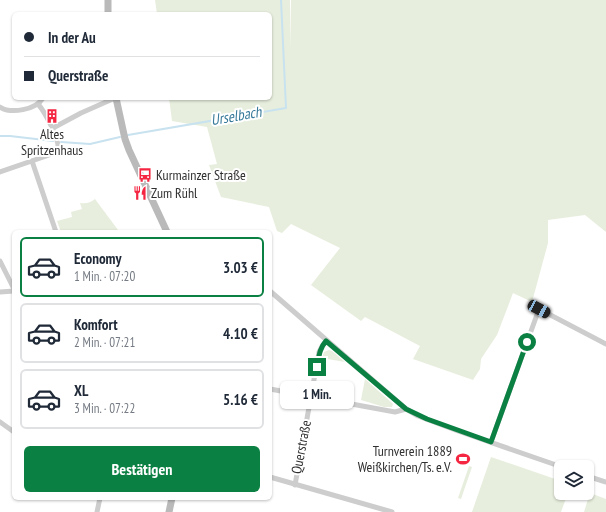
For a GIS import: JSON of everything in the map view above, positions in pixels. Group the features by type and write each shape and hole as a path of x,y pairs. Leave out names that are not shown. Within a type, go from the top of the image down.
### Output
{"main road":[{"path":"108,0 108,12"},
{"path":"116,100 129,150 166,230"},
{"path":"170,512 172,500"}],"street":[{"path":"0,107 6,110 29,108 38,104 41,100"},
{"path":"53,128 81,113 111,100"},
{"path":"0,172 52,154 58,150 58,144 53,128 38,104"},
{"path":"32,161 55,230"},
{"path":"0,261 12,286"},
{"path":"0,292 12,290"},
{"path":"272,294 406,409 427,419 554,464"},
{"path":"491,442 539,309 606,344"},
{"name":"Querstraße","path":"294,484 319,352 326,341"},
{"path":"272,389 395,412 406,409"},
{"path":"0,422 12,431"},
{"path":"272,478 392,512"},
{"path":"594,478 606,482"},
{"path":"97,512 100,500"}],"green space":[{"path":"155,0 290,0 291,51 291,0 606,0 606,232 585,215 548,220 548,243 532,302 513,293 497,335 481,359 480,369 473,380 413,359 420,346 365,317 361,321 311,285 340,248 291,224 282,233 277,231 269,207 221,197 209,165 217,164 207,127 172,121 169,100 272,100 272,12 157,12"},
{"path":"95,199 118,230 60,230 57,221 72,217 71,212 82,209 80,203 88,203"},
{"path":"329,350 345,362 322,358 324,352"},
{"path":"365,379 393,404 392,407 384,407 361,400"},
{"path":"491,457 554,479 554,500 565,500 561,512 472,512"},
{"path":"469,466 472,467 461,499 458,498"},
{"path":"594,494 606,499 606,512 584,512 588,500 594,500"}],"waterway":[{"name":"Urselbach","path":"128,135 286,108 281,0"},
{"name":"Urselbach","path":"0,136 53,141"},
{"name":"Urselbach","path":"61,142 90,144 120,137"}],"place":[{"name":"Altes Spritzenhaus","path":"52,116"},
{"name":"Kurmainzer Straße","path":"145,175"},
{"name":"Zum Rühl","path":"140,193"},
{"name":"Turnverein 1889 Weißkirchen/Ts. e.V.","path":"463,459"}],"route":[{"path":"317,367 319,352 326,341 406,409 418,416 491,442 527,342"}]}
